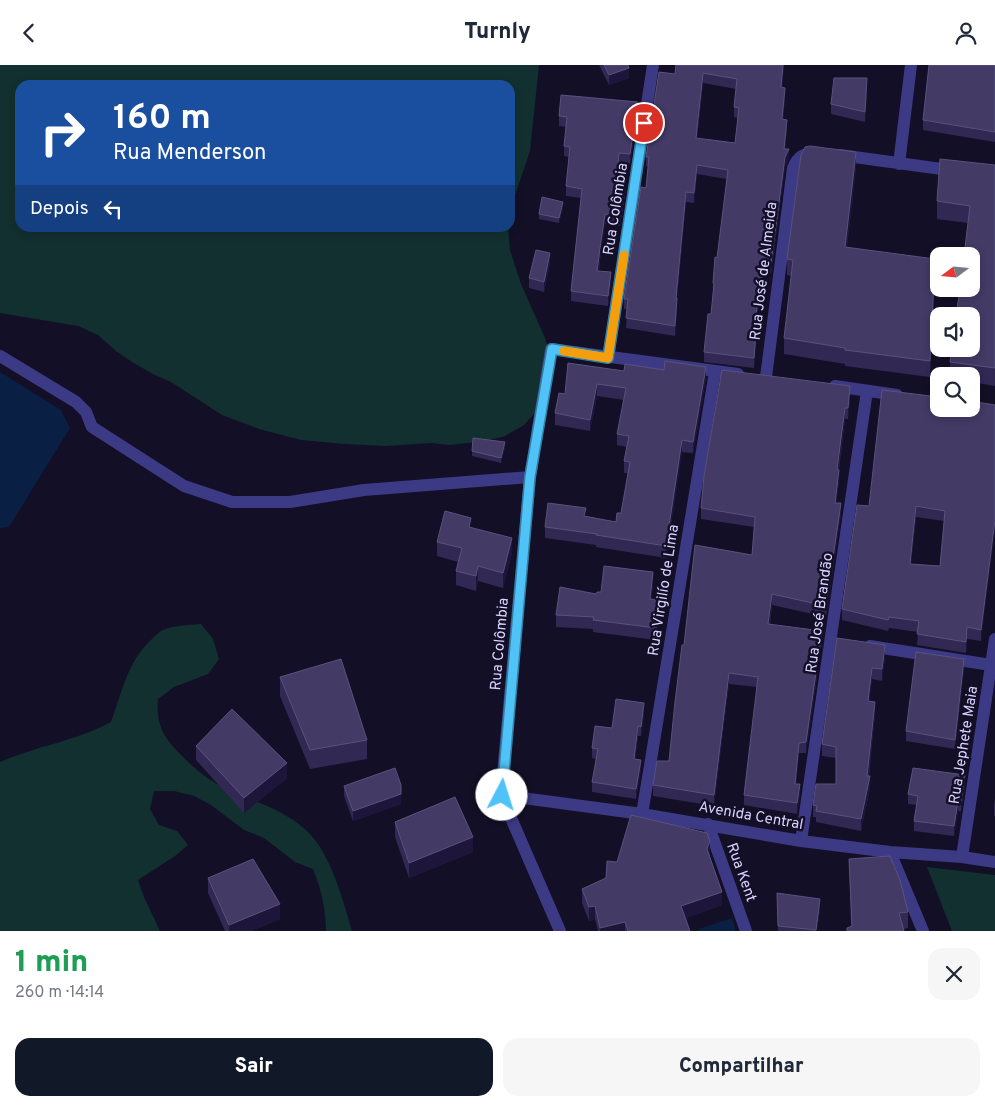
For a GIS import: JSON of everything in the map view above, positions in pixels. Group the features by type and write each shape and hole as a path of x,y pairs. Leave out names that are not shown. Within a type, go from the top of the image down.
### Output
{"street":[{"name":"Rua Colômbia","path":"560,931 502,795 530,477 552,349 608,358 653,65"},
{"path":"911,65 899,164 966,173"},
{"name":"Rua José de Almeida","path":"715,372 762,377 793,168 800,156 814,153 833,154 899,164"},
{"path":"0,356 76,402 86,413 92,427 184,486 232,503 290,502 364,490 530,477"},
{"path":"608,358 715,372"},
{"name":"Rua Virgilío de Lima","path":"642,813 715,372"},
{"path":"821,385 912,397"},
{"name":"Rua José Brandão","path":"801,841 836,641 867,391"},
{"name":"Rua Jephete Maia","path":"962,857 995,639"},
{"path":"860,644 991,665"},
{"name":"Avenida Central","path":"502,795 642,813 801,841 995,862"},
{"name":"Rua Kent","path":"708,824 746,931"},
{"path":"890,852 923,931"}],"green space":[{"path":"0,65 539,65 530,151 515,195 515,80 15,80 15,232 508,232 510,250 521,284 545,338 550,355 536,412 524,425 505,436 486,441 450,445 431,443 386,446 301,440 259,429 222,415 171,382 132,362 98,335 78,326 0,313"},
{"path":"201,624 213,639 219,659 208,674 174,687 158,699 158,716 162,730 175,749 192,766 208,778 220,786 289,817 307,831 323,852 335,878 352,931 326,931 322,899 313,869 295,862 264,838 244,830 211,805 194,796 174,791 154,791 150,809 159,825 177,831 188,845 175,856 138,880 160,931 0,931 0,762 84,734 111,722 126,678 143,649 163,630 177,626"},
{"path":"927,867 995,875 995,931 952,931"}],"water":[{"path":"0,372 61,410 70,428 9,527 0,528"},
{"path":"732,918 736,931 699,931 699,929"}],"building":[{"path":"604,65 628,65 629,68 609,75"},
{"path":"676,65 783,65 781,87 785,88 782,119 787,120 784,149 789,149 785,157 771,263 764,262 755,320 757,320 754,358 704,352 708,314 711,314 715,257 717,258 728,170 697,165 694,193 686,192 675,326 626,318 628,299 624,299 641,187 646,188 649,157 646,157 659,72 675,74","holes":["703,73 737,79 734,107 739,108 735,143 696,138"]},
{"path":"929,65 995,65 995,132 923,120"},
{"path":"834,78 867,78 865,112 831,104"},
{"path":"561,95 638,102 630,154 619,153 616,184 625,185 620,216 605,214 597,271 611,272 608,296 571,291 582,189 566,186 570,147 564,146 567,117 559,116"},
{"path":"805,147 856,152 845,247 930,258 930,297 933,297 933,307 930,307 930,361 845,350 845,348 784,338 793,260 787,259 801,155"},
{"path":"940,159 995,165 995,368 950,362 951,357 980,357 980,307 957,307 959,297 980,297 980,247 965,247 970,206 937,201"},
{"path":"542,197 563,202 559,218 539,214"},
{"path":"536,250 550,253 544,282 529,278"},
{"path":"665,361 706,367 693,442 682,440 666,546 545,527 548,503 586,508 584,516 616,522 617,513 621,513 630,462 624,461 629,436 617,434 626,388 597,384 590,420 555,413 559,393 565,394 568,363 624,371 625,364 664,370"},
{"path":"722,370 850,386 848,408 845,408 837,469 839,470 835,503 841,503 826,606 772,594 768,624 822,631 806,742 799,743 795,784 800,784 797,803 744,795 758,677 729,673 714,795 653,785 657,761 669,761 695,545 752,555 755,517 701,508 704,476"},
{"path":"882,390 930,396 930,417 980,417 980,402 995,405 995,520 981,630 967,627 966,642 917,634 919,621 889,617 888,620 842,609 857,505 869,506","holes":["916,506 945,511 940,566 910,564"]},
{"path":"473,438 505,442 501,458 472,451"},
{"path":"445,511 471,518 469,527 512,538 503,573 478,566 476,576 456,571 462,548 437,542"},
{"path":"604,566 653,572 650,599 659,600 656,628 593,620 594,617 556,615 560,587 596,594 601,592"},
{"path":"837,638 885,645 882,669 872,668 868,701 875,702 867,776 870,776 861,819 816,811 817,806 813,805 816,784 836,784 836,747 822,744"},
{"path":"916,652 964,659 955,740 906,731"},
{"path":"341,659 367,740 310,750 280,677"},
{"path":"616,699 644,703 641,727 638,726 634,759 641,760 636,789 592,782 598,749 592,748 595,726 612,728"},
{"path":"232,709 287,763 244,798 196,746"},
{"path":"395,768 401,785 401,794 353,811 344,786"},
{"path":"913,768 965,775 961,801 958,801 954,826 914,821 918,796 908,794"},
{"path":"455,797 473,837 409,863 395,822"},
{"path":"631,815 707,833 710,841 707,849 722,892 681,906 690,931 628,931 625,922 600,928 595,906 589,907 582,889 606,878 607,861 617,862"},
{"path":"890,856 900,880 908,912 899,913 904,931 847,931 847,928 852,926 849,859"},
{"path":"253,859 280,904 229,925 208,878"},
{"path":"777,893 820,899 816,930 778,926"}],"slow traffic":[{"path":"564,351 608,358 624,255"}],"route":[{"path":"502,795 530,477 552,349 608,358 644,123"}]}
